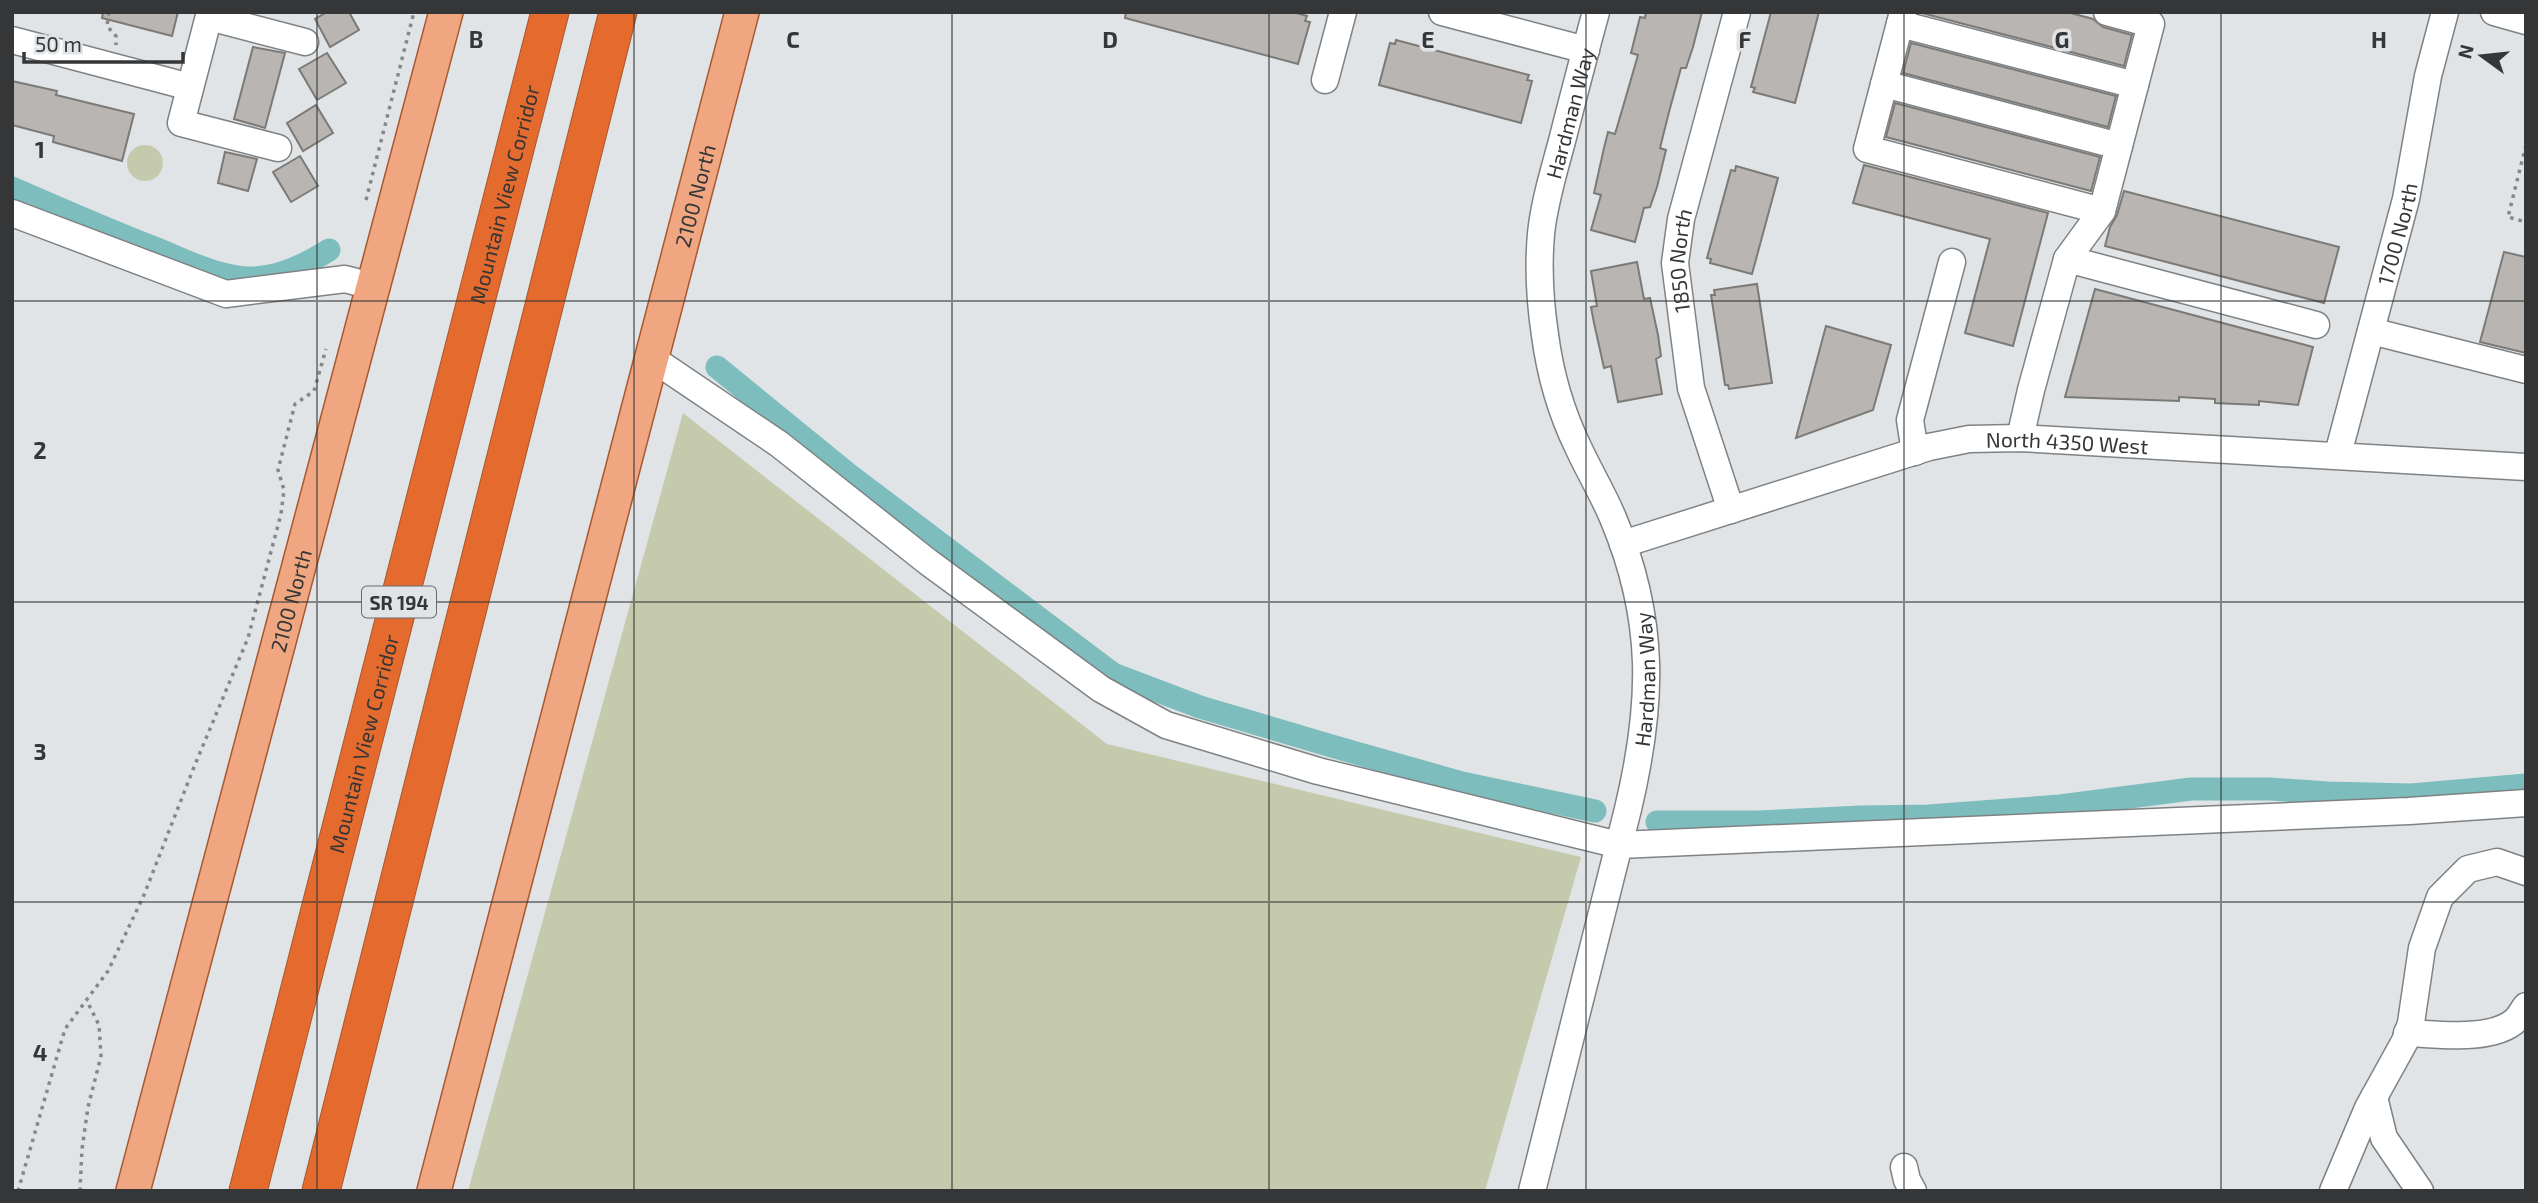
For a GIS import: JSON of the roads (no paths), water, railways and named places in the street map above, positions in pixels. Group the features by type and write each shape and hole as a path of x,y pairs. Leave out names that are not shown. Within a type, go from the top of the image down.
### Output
{"highway":[{"name":"Mountain View Corridor","path":"248,1191 550,12"},
{"name":"SR 194","path":"321,1191 618,12"}],"main road":[{"name":"2100 North","path":"133,1191 375,288 446,12"},
{"name":"2100 North","path":"434,1191 742,12"}],"street":[{"path":"1325,80 1343,12"},
{"name":"Hardman Way","path":"1532,1191 1640,758 1647,679 1643,617 1631,566 1606,502 1577,445 1559,400 1545,337 1541,296 1539,261 1546,204 1596,12"},
{"name":"1850 North","path":"1731,510 1691,388 1675,263 1681,219 1737,12"},
{"path":"2020,438 2067,259 2102,211 2151,24 2107,12"},
{"name":"1700 North","path":"2338,454 2412,177 2428,76 2445,12"},
{"path":"2494,12 2526,21"},
{"path":"278,148 181,122 209,14 305,42"},
{"path":"1457,14 1586,50"},
{"path":"2102,211 1867,149 1901,18 2135,85"},
{"path":"12,40 190,87"},
{"path":"1884,84 2119,146"},
{"path":"12,213 226,294 345,279 375,288"},
{"path":"2067,259 2316,325"},
{"path":"1915,452 1910,420 1952,262"},
{"path":"2371,331 2526,370"},
{"path":"650,357 779,444 928,562 1101,689 1166,725 1318,771 1619,845 2409,811 2526,803"},
{"name":"North 4350 West","path":"1623,544 1915,452 1969,439 2020,438 2338,454 2526,467"},
{"path":"2333,1191 2374,1097 2411,1023 2422,948 2440,897 2468,870 2497,862 2526,872"},
{"path":"2407,1033 2467,1035 2497,1031 2516,1020 2526,1006"},
{"path":"2374,1097 2384,1138 2420,1191"}],"waterway":[{"path":"12,188 192,264 229,276 254,278 274,275 303,265 329,250"},
{"path":"717,367 848,474 1113,674 1200,707 1335,747 1462,783 1595,811"},
{"path":"1657,822 1758,822 1929,816 2060,806 2191,789 2270,789 2411,795 2526,785"}]}
